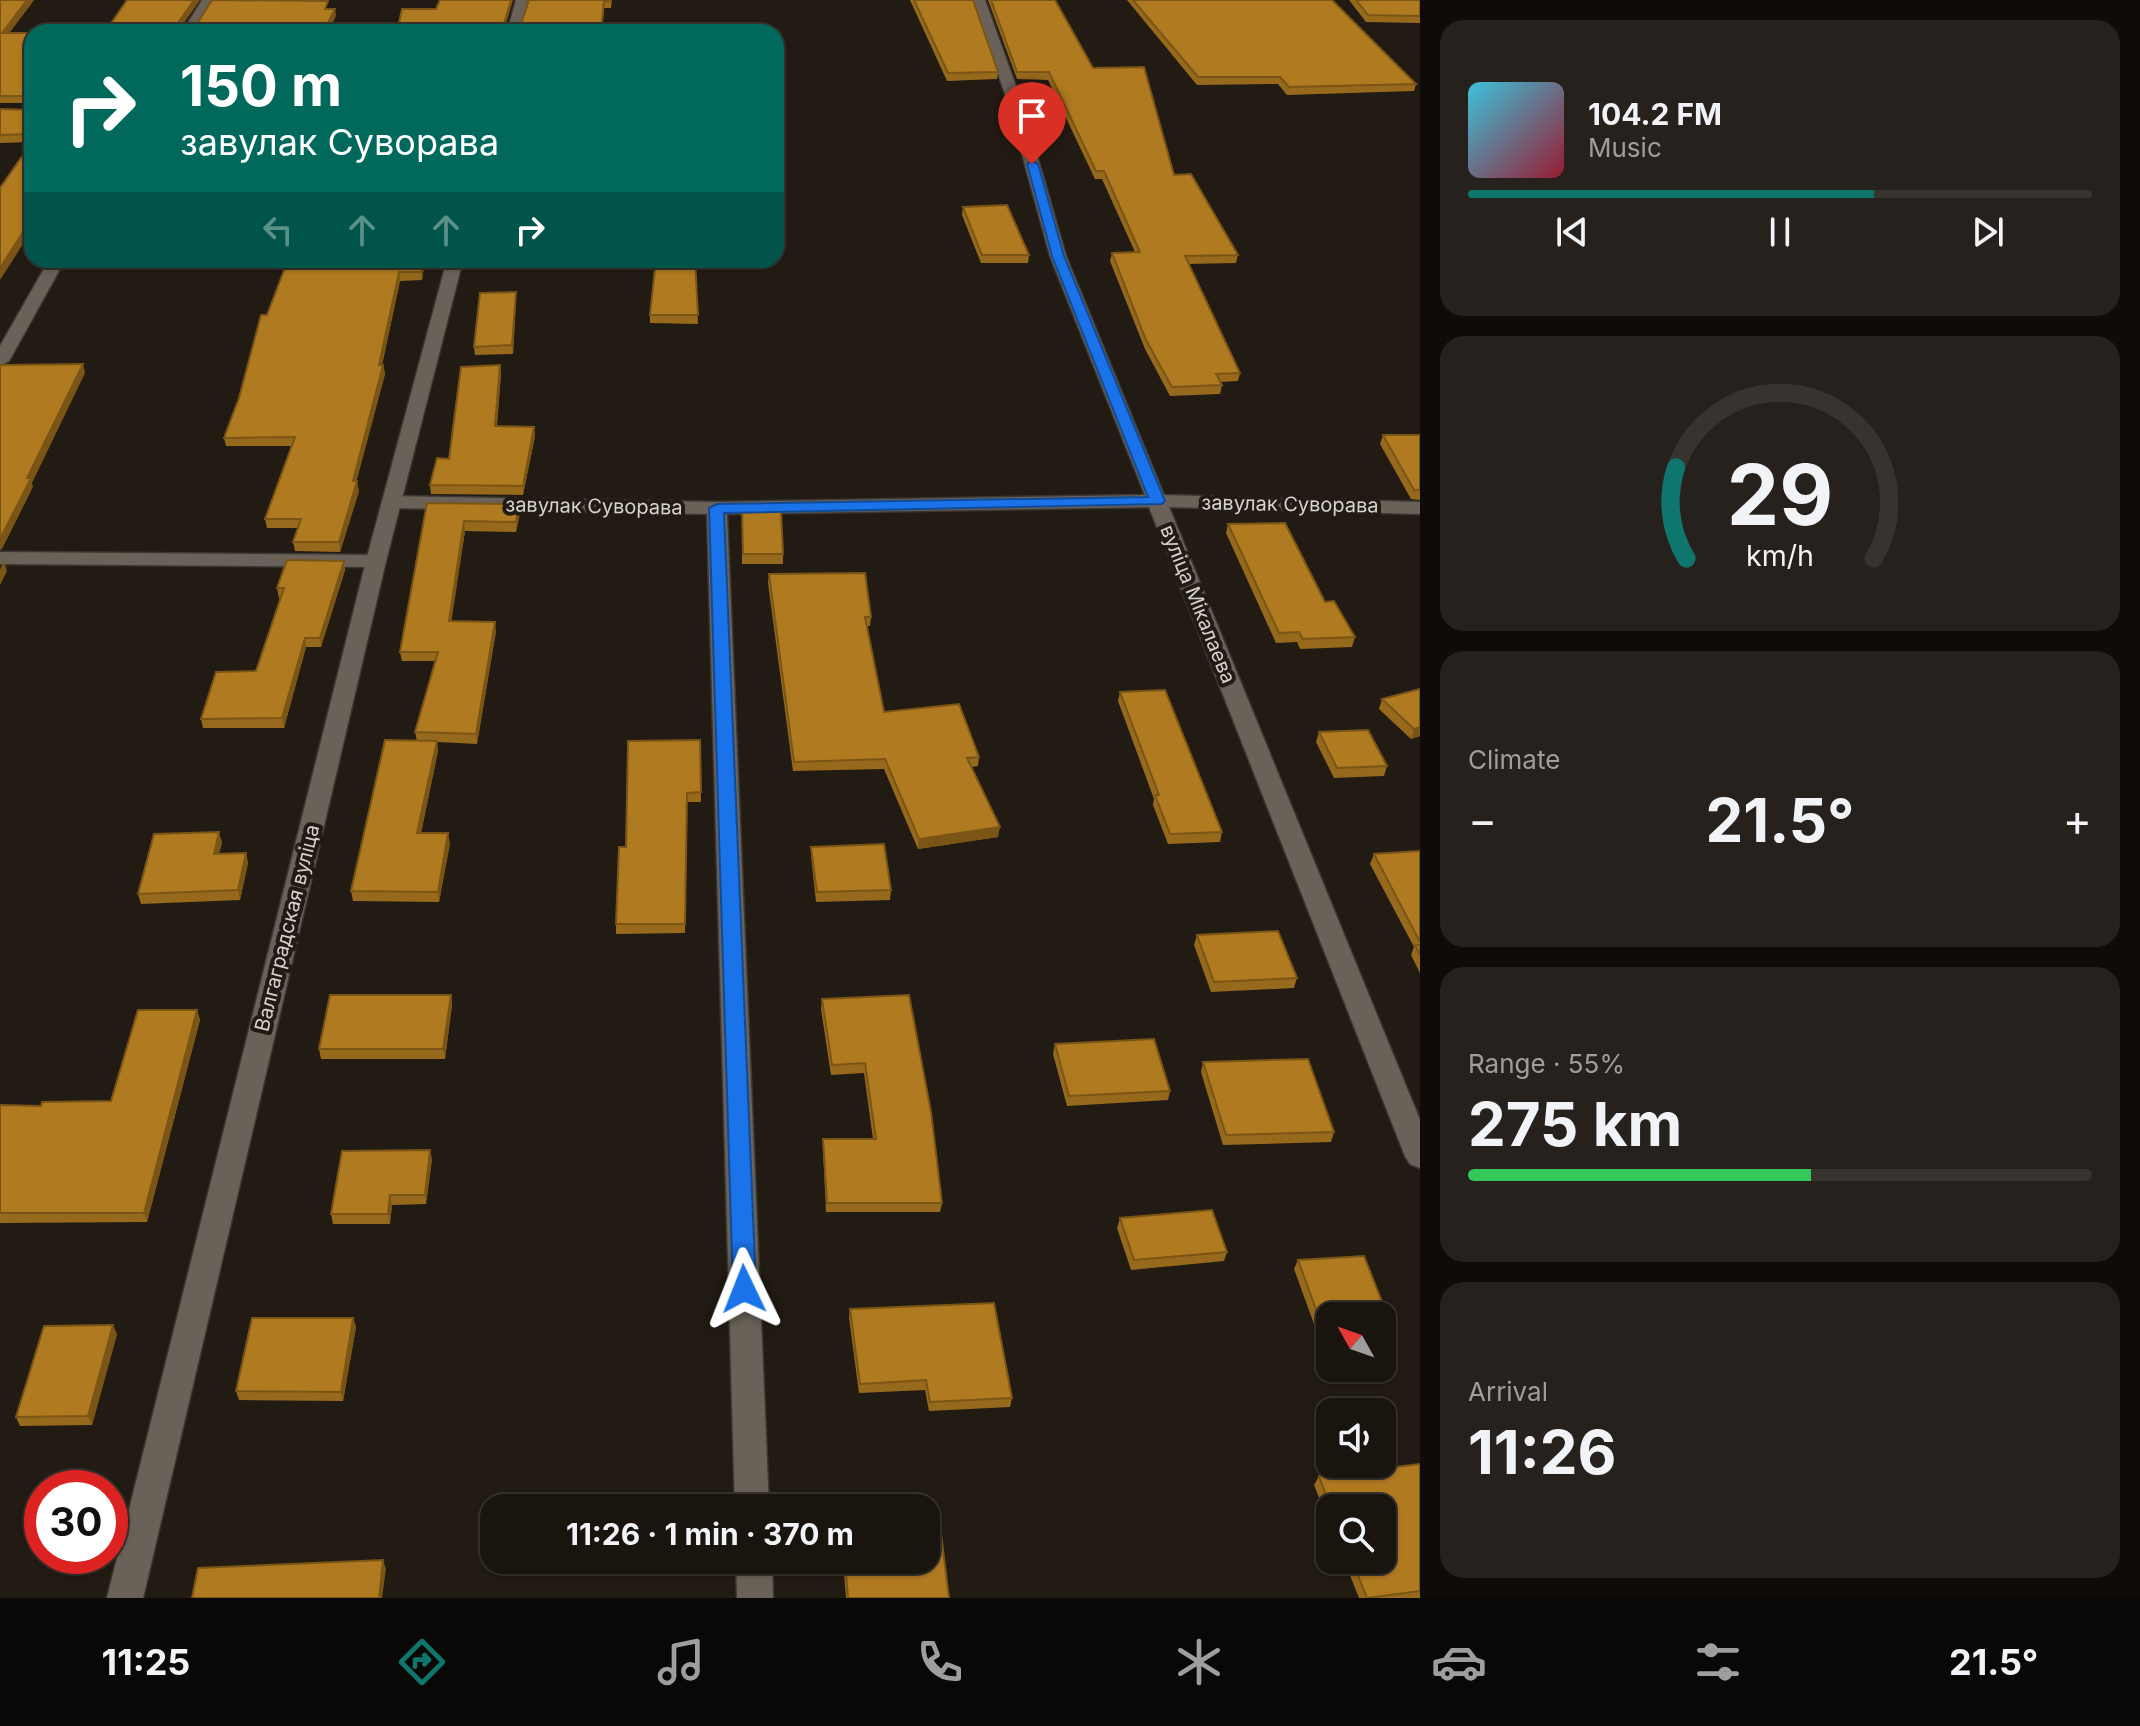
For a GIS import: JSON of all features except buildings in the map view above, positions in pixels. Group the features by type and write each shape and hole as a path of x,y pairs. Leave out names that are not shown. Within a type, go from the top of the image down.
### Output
{"street":[{"path":"193,24 208,0"},
{"path":"515,24 522,0"},
{"name":"вуліца Мікалаева","path":"979,0 1015,103 1058,256 1420,1156"},
{"path":"0,361 52,268"},
{"name":"Валгаградская вуліца","path":"125,1598 376,561 453,268"},
{"name":"завулак Суворава","path":"393,502 717,508 1157,501 1420,508"},
{"path":"717,508 752,1494"},
{"path":"0,558 376,561"},
{"path":"754,1574 755,1598"}],"route":[{"path":"744,1289 717,508 1157,501 1058,256 1032,164"}]}
